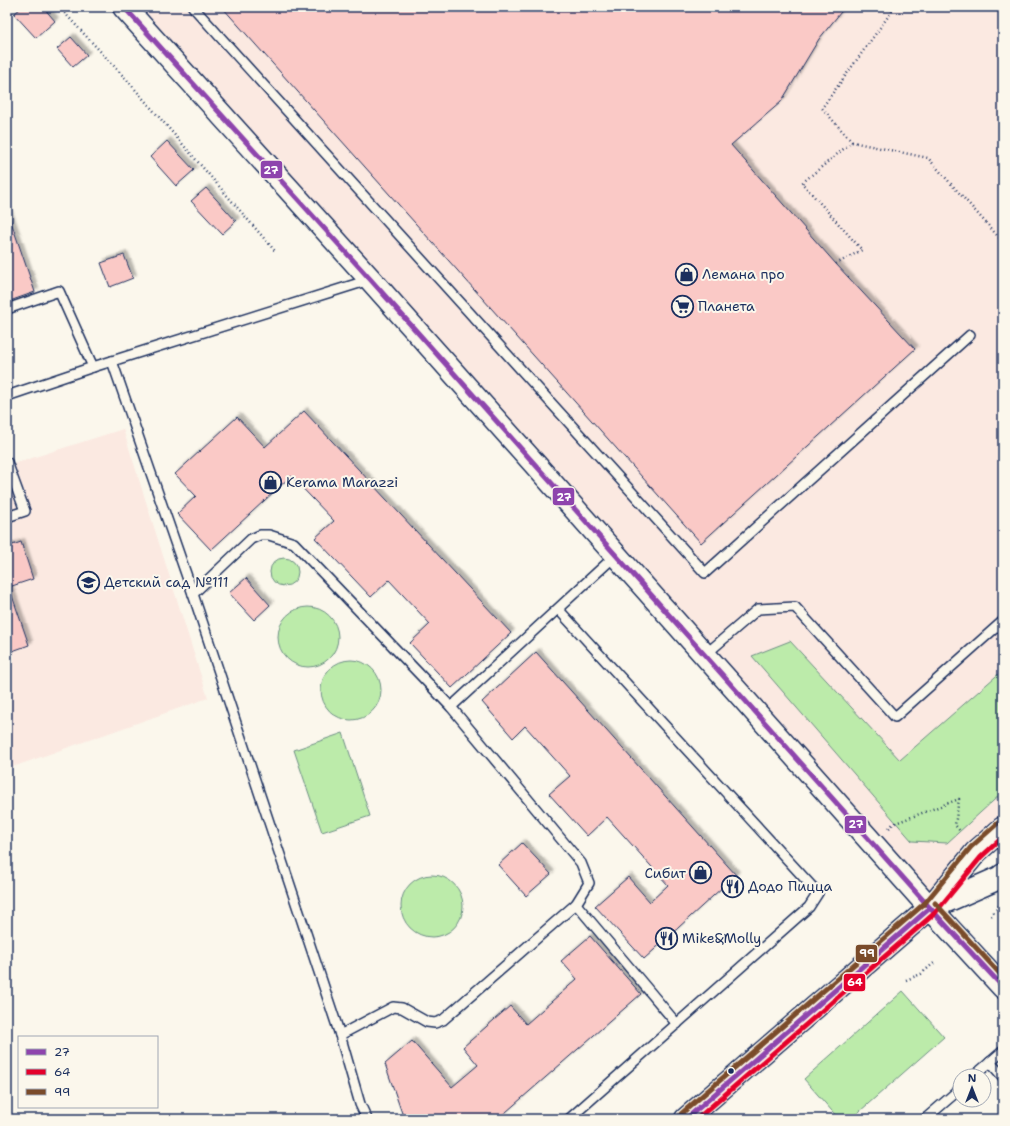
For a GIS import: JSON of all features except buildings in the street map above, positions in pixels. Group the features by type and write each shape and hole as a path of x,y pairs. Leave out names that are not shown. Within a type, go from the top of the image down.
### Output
{"street":[{"path":"124,7 370,279 704,656 930,908 1003,987"},
{"path":"686,1119 930,908 976,852 1003,828"},
{"path":"930,908 1003,875"}],"lane":[{"path":"193,7 705,573 970,335"},
{"path":"7,396 93,367 370,279"},
{"path":"7,309 59,291 93,367"},
{"path":"112,361 193,594 340,1035 360,1104 367,1119"},
{"path":"7,462 25,511 7,517"},
{"path":"193,594 251,539 260,535 294,543 452,707 581,863 589,883 576,904 443,1020 435,1023 427,1022 402,1008 393,1007 340,1035"},
{"path":"452,707 616,555"},
{"path":"704,656 758,609 795,607 895,717 1003,621"},
{"path":"558,609 818,893 809,907 569,1119"},
{"path":"576,904 676,1024"},
{"path":"983,1068 1003,1051"},
{"path":"990,1062 1003,1077"},
{"path":"925,1119 952,1096"}],"path":[{"path":"59,7 127,80 275,251"},
{"path":"895,7 822,108 852,142 928,158 1003,242"},
{"path":"836,264 862,250 802,183 852,142"},
{"path":"889,828 893,824 960,800 955,825 960,831"},
{"path":"991,916 1003,901"},
{"path":"906,980 921,974 934,963"}],"shaded area":[{"path":"124,7 1003,7 1003,828 930,908"},
{"name":"Детский сад №111","path":"123,429 208,698 7,769 7,466"}],"green space":[{"path":"284,558 294,562 298,572 294,582 284,586 274,582 270,572 274,562"},
{"path":"308,607 325,612 333,620 338,637 333,654 325,662 308,667 291,662 283,654 278,637 283,620 291,612"},
{"path":"790,641 900,760 1003,670 1003,792 947,843 912,841 752,656"},
{"path":"351,660 368,665 376,673 381,690 376,707 368,715 351,720 334,715 326,707 321,690 326,673 334,665"},
{"path":"343,733 370,816 322,832 294,750"},
{"path":"426,875 438,875 454,884 461,894 463,906 461,918 454,928 438,937 426,937 415,932 406,923 401,912 401,900 406,889 415,880"},
{"path":"903,991 944,1037 851,1119 839,1119 804,1079"}],"transit line":[{"name":"27","path":"124,7 370,279 930,908 1003,987"},
{"name":"99","path":"681,1114 925,903 971,847 998,823"},
{"name":"64","path":"697,1119 935,913 981,857 1003,837"},
{"name":"99","path":"935,903 1003,977"},
{"name":"27","path":"686,1119 930,908"}],"place":[{"name":"Лемана про","path":"686,274"},
{"name":"Планета","path":"682,306"},
{"name":"Kerama Marazzi","path":"270,482"},
{"name":"Детский сад №111","path":"89,582"},
{"name":"Сибит","path":"701,873"},
{"name":"Додо Пицца","path":"732,886"},
{"name":"Mike&Molly","path":"667,938"}]}
